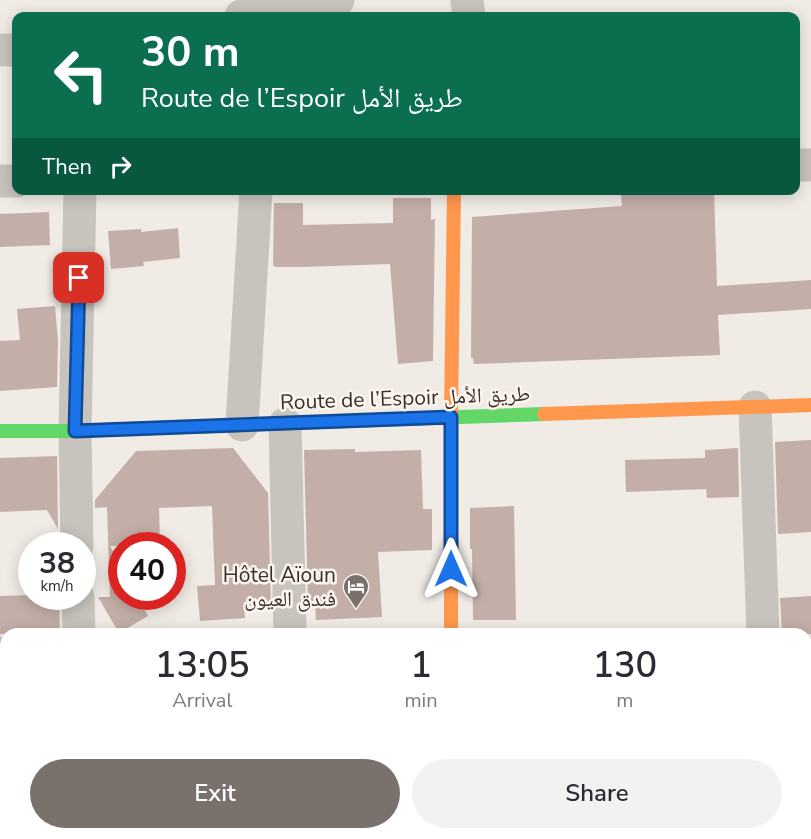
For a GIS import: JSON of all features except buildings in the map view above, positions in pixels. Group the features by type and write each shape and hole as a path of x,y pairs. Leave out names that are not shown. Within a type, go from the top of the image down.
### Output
{"main road":[{"path":"451,628 454,195"},
{"name":"Route de l’Espoir طريق الأمل","path":"0,431 75,431 811,405"}],"street":[{"path":"267,12 338,0"},
{"path":"77,532 75,431 81,195"},
{"path":"242,425 256,195"},
{"path":"755,407 763,628"},
{"path":"285,424 290,628"},
{"path":"78,610 79,628"}],"traffic: fast":[{"path":"0,431 75,431 544,414"}],"traffic: slow":[{"path":"451,628 454,195"},
{"path":"544,414 811,405"}],"place":[{"name":"Hôtel Aïoun فندق العيون","path":"356,610"}],"route":[{"path":"79,278 75,431 451,417 451,569"}]}
